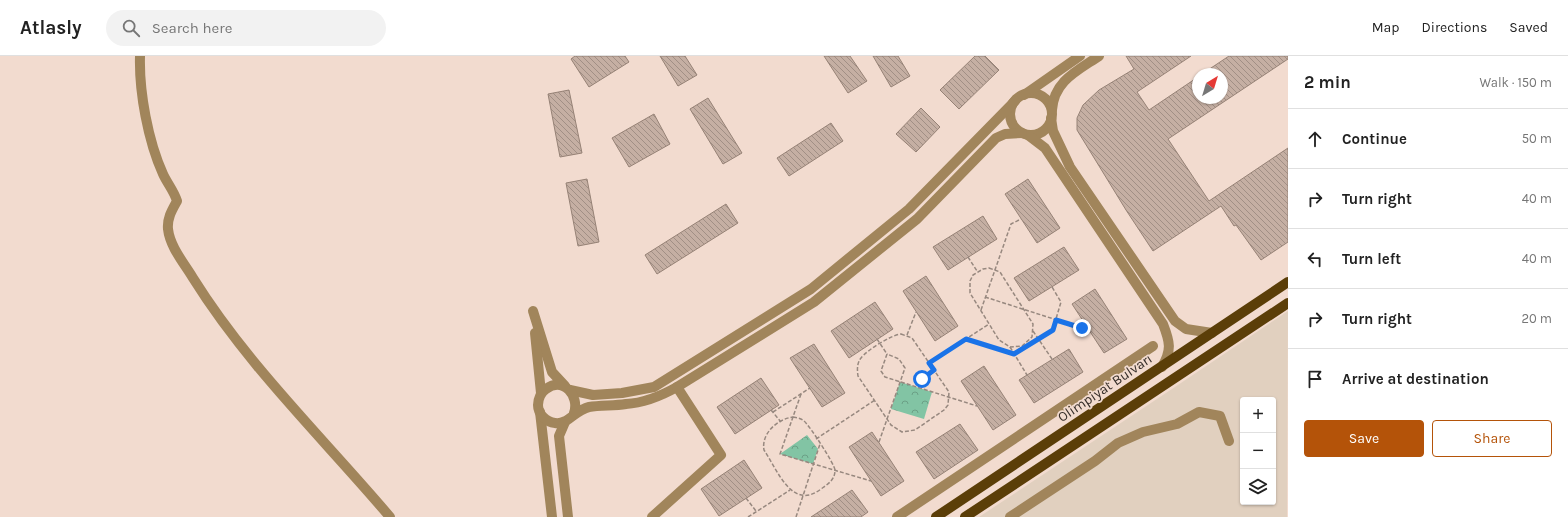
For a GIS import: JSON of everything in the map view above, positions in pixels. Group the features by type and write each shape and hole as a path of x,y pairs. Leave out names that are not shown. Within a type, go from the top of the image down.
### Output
{"main road":[{"name":"Olimpiyat Bulvarı","path":"936,517 1288,282"},
{"name":"Olimpiyat Bulvarı","path":"965,517 1288,303"}],"street":[{"path":"140,56 142,92 153,149 163,175 174,192 177,201 168,219 168,230 173,245 231,335 390,517"},
{"path":"541,393 552,386 567,388 593,395 622,394 654,387 811,288 909,209 1019,98 1080,56"},
{"path":"1099,56 1071,74 1060,85 1053,98 1053,131 1056,139 1070,167 1175,321 1186,329 1212,333"},
{"path":"568,517 559,436 565,422 574,413 589,407 628,404 658,398 677,388 814,302 917,219 996,138 1005,134 1025,134 1041,133 1046,129 1052,115 1046,100 1042,96 1036,94 1019,98 1010,112 1013,124 1025,134 1045,148 1163,324 1169,340 1168,356 1162,367"},
{"path":"552,517 538,400 541,393 533,311 552,372 567,388 576,401 574,413"},
{"path":"897,517 1153,346"},
{"path":"652,517 721,455 677,388"},
{"path":"540,412 548,421 560,423 565,422"},
{"path":"1010,517 1095,461 1118,443 1142,432 1177,424 1199,412 1220,416 1229,441"}],"path":[{"path":"981,310 1012,224 1021,219"},
{"path":"968,258 978,271"},
{"path":"1010,347 1016,347 1028,342 1033,331 1033,324 1000,272 995,269 983,268 973,275 969,287 970,293 999,340 1010,347 1027,375"},
{"path":"966,339 1014,354 1039,339 1053,330 1061,302 1052,287"},
{"path":"985,297 1082,328 1086,326"},
{"path":"907,335 916,312"},
{"path":"929,363 989,324"},
{"path":"1033,331 1052,359"},
{"path":"895,335 907,335 912,338 949,392 950,398 948,405 944,410 915,430 902,432 896,429 887,419 858,376 857,370 860,358 880,344 895,335"},
{"path":"877,339 887,354 899,359 905,368 879,442"},
{"path":"887,354 881,371 885,377 977,406"},
{"path":"919,388 922,379 934,370"},
{"path":"773,412 810,388"},
{"path":"801,394 780,454 871,481"},
{"path":"816,439 875,400"},
{"path":"772,410 780,422"},
{"path":"793,417 804,421 834,466 835,470 833,478 829,484 814,495 802,497 790,490 764,450 763,444 766,433 780,422 787,418 793,417"},
{"path":"796,517 820,444"},
{"path":"748,517 790,490"},
{"path":"746,498 756,512"}],"shaded area":[{"path":"1288,311 1287,517 979,517 1172,389"}],"green space":[{"path":"900,382 932,392 924,419 891,409"},
{"path":"807,435 818,449 813,464 780,454"}],"building":[{"path":"575,56 625,56 629,62 589,87 571,59"},
{"path":"660,56 685,56 697,75 678,86"},
{"path":"824,56 850,56 867,81 848,93"},
{"path":"873,56 898,56 910,76 891,87"},
{"path":"975,56 985,56 999,70 959,109 940,90"},
{"path":"1126,56 1191,56 1137,92 1149,110 1192,81 1192,104 1220,104 1168,139 1209,201 1288,148 1288,242 1261,260 1236,225 1234,226 1221,206 1153,251 1077,130 1077,118 1083,105 1099,90 1134,69"},
{"path":"1229,56 1288,56 1288,59 1228,99 1228,68 1211,68"},
{"path":"569,90 582,153 560,157 548,94"},
{"path":"708,98 742,153 723,164 690,109"},
{"path":"921,108 940,127 916,152 896,134"},
{"path":"654,114 670,144 629,167 612,138"},
{"path":"831,123 843,141 789,176 777,158"},
{"path":"587,179 599,242 578,246 566,183"},
{"path":"1028,179 1060,228 1037,243 1005,194"},
{"path":"726,204 738,223 657,274 645,255"},
{"path":"983,216 997,239 948,270 933,247"},
{"path":"1064,247 1079,270 1029,301 1014,278"},
{"path":"926,276 958,326 935,341 903,291"},
{"path":"1095,289 1127,339 1104,353 1072,304"},
{"path":"875,302 893,329 849,358 831,331"},
{"path":"814,344 845,393 822,407 790,358"},
{"path":"1069,349 1083,372 1034,403 1019,380"},
{"path":"984,366 1016,415 993,430 961,381"},
{"path":"761,378 779,405 735,434 717,407"},
{"path":"960,424 978,450 934,479 916,452"},
{"path":"872,432 904,481 881,496 849,447"},
{"path":"744,460 762,488 719,516 701,489"},
{"path":"852,490 868,512 861,517 811,517"}],"route":[{"path":"922,379 934,370 929,363 966,339 1014,354 1053,330 1056,320 1082,328"}]}
